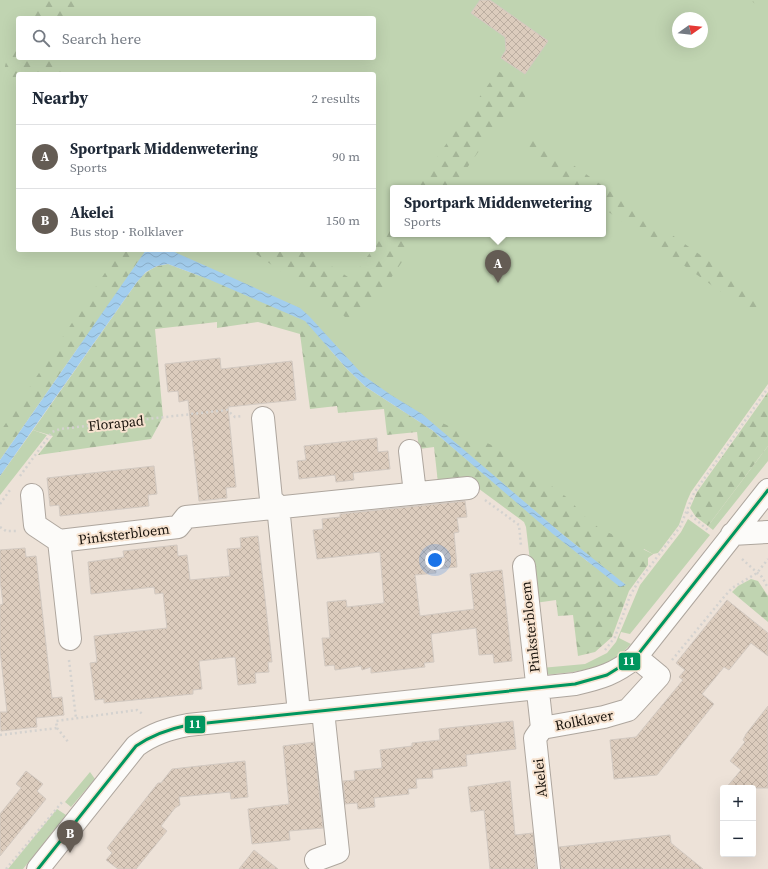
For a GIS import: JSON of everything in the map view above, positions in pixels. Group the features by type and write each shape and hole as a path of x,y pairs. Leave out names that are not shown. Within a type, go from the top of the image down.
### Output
{"street":[{"path":"262,418 271,499 278,506 299,713"},
{"path":"410,451 415,493"},
{"name":"Pinksterbloem","path":"21,487 35,525 59,542 178,527 186,516 468,488"},
{"path":"38,869 136,746 149,736 165,730 188,725 575,684 606,677 636,657 768,490"},
{"path":"729,539 768,532"},
{"name":"Pinksterbloem","path":"59,542 70,639"},
{"name":"Pinksterbloem","path":"524,566 537,688"},
{"path":"636,657 659,676"},
{"name":"Rolklaver","path":"542,728 604,717 628,710 659,676"},
{"name":"Akelei","path":"537,688 542,728 536,738 549,869"},
{"path":"316,860 338,852 323,711"}],"path":[{"path":"600,654 610,645 615,637 630,596 638,582 680,527 694,493 768,388"},
{"name":"Florapad","path":"0,504 21,487 52,432 60,429 227,410 235,417 262,414 262,418"},
{"path":"468,488 519,525 524,566"},
{"path":"686,512 729,539 768,588"},
{"path":"659,676 732,588 757,573 768,559"},
{"path":"70,639 68,660 76,718"},
{"path":"69,743 57,728 56,721 137,710 144,715"},
{"path":"0,735 57,728"}],"green space":[{"path":"0,0 768,0 768,384 691,492 679,525 658,553 653,554 644,549 622,584 449,439 369,383 335,351 156,252 376,252 376,72 16,72 16,252 153,252 0,446"},
{"path":"44,0 80,0 68,16 33,16"},
{"path":"750,0 768,0 768,13"},
{"path":"16,43 16,60 50,60 64,72 16,72 16,90 6,81 4,70 12,49"},
{"path":"498,71 530,91 481,148 455,185 417,185"},
{"path":"530,136 535,138 601,185 572,185 526,152 525,146"},
{"path":"606,188 764,300 765,305 760,314 755,316 606,210"},
{"path":"390,224 390,237 419,237 376,300 360,319 350,322 340,312 253,252 310,252 351,279 371,252 376,252 376,244"},
{"path":"119,252 145,252 0,460 0,432"},
{"path":"168,264 208,279 305,321 347,369 366,387 432,430 587,561 625,583 561,533 422,414 505,451 569,499 583,515 599,528 653,554 648,558 648,565 629,591 612,637 595,652 578,656 573,615 558,616 556,600 535,603 526,527 524,522 471,483 438,483 434,447 419,449 417,432 387,435 384,409 338,413 337,406 310,409 300,334 258,322 217,328 217,322 155,329 163,417 151,439 38,455 53,436 33,430 137,282 150,270 158,266"},
{"path":"768,392 768,446 708,526 696,517 690,508 697,492"},
{"path":"33,430 47,435 0,495 0,476"},
{"path":"768,446 768,461 713,530 708,526"},
{"path":"688,519 710,535 630,634 621,632 619,638 631,644 612,660 601,665 579,671 542,675 541,668 585,664 607,653 616,642 640,585 681,532"},
{"path":"751,579 758,581 768,596 768,622 732,592 738,586"},
{"path":"90,772 95,779 71,807 65,802"},
{"path":"57,809 66,815 23,869 8,869"}],"water":[{"path":"145,252 174,252 300,308 364,376 422,414 561,533 626,585 620,587 553,534 432,430 366,387 347,369 305,321 208,279 168,264 157,266 146,272 137,282 0,476 0,460"}],"building":[{"path":"480,0 490,0 548,41 525,74 501,58 506,50 505,37 471,13"},
{"path":"220,358 221,369 292,361 296,400 228,407 236,487 226,488 227,498 199,501 188,400 179,402 178,391 168,392 165,364"},
{"path":"377,438 378,452 388,451 390,469 353,473 354,480 336,482 335,475 299,479 297,461 306,460 304,446"},
{"path":"154,466 157,494 148,495 149,506 60,516 59,505 50,506 47,478"},
{"path":"465,501 467,517 457,518 459,532 454,533 457,567 436,569 436,573 415,575 420,616 474,609 470,574 502,570 512,661 494,663 493,654 479,655 476,628 431,634 434,662 424,663 425,667 371,673 371,667 362,670 361,666 335,670 334,665 325,666 322,638 330,638 327,602 346,600 347,607 384,603 380,552 317,559 313,530 323,529 322,519 340,517 340,514"},
{"path":"258,536 272,662 268,662 269,672 255,673 256,683 238,685 235,657 199,661 202,689 193,690 193,694 104,703 104,699 95,700 90,663 97,662 94,636 167,628 163,593 155,594 154,587 91,594 88,562 124,557 123,551 177,545 178,556 187,555 190,580 230,576 227,549 241,548 240,538"},
{"path":"25,548 26,557 36,556 52,698 62,697 64,715 36,718 37,727 1,731 0,712 7,712 0,650 0,605 3,604 0,579 0,550"},
{"path":"727,600 768,633 768,656 751,643 729,670 724,667 702,694 714,704 657,775 614,779 610,740 636,737 683,680 679,677 685,670 676,663"},
{"path":"768,706 768,788 756,788 756,785 728,785 741,770 730,761 745,742 743,740"},
{"path":"513,721 516,749 466,755 467,766 432,770 433,778 416,779 417,788 408,789 409,794 374,798 375,807 358,809 357,803 345,804 343,781 355,780 354,771 382,768 380,750 412,746 412,743 440,740 439,729"},
{"path":"314,742 323,828 289,831 290,840 252,844 248,809 289,804 283,746"},
{"path":"245,761 248,797 231,799 230,792 179,797 180,805 175,808 161,826 167,831 136,869 118,869 106,860 112,853 107,848 158,783 161,783 172,769"},
{"path":"26,771 43,784 37,791 46,799 0,856 0,814 21,788 16,784"},
{"path":"510,781 515,835 533,833 536,869 490,869 484,810 471,812 468,787"},
{"path":"670,835 671,843 703,869 561,869 559,847"},
{"path":"254,850 278,869 239,869"}],"transit line":[{"name":"11","path":"38,869 136,746 167,731 188,725 575,684 607,675 636,657 768,490"}],"place":[{"name":"Sportpark Middenwetering","path":"498,283"},
{"name":"Akelei","path":"70,853"}]}
